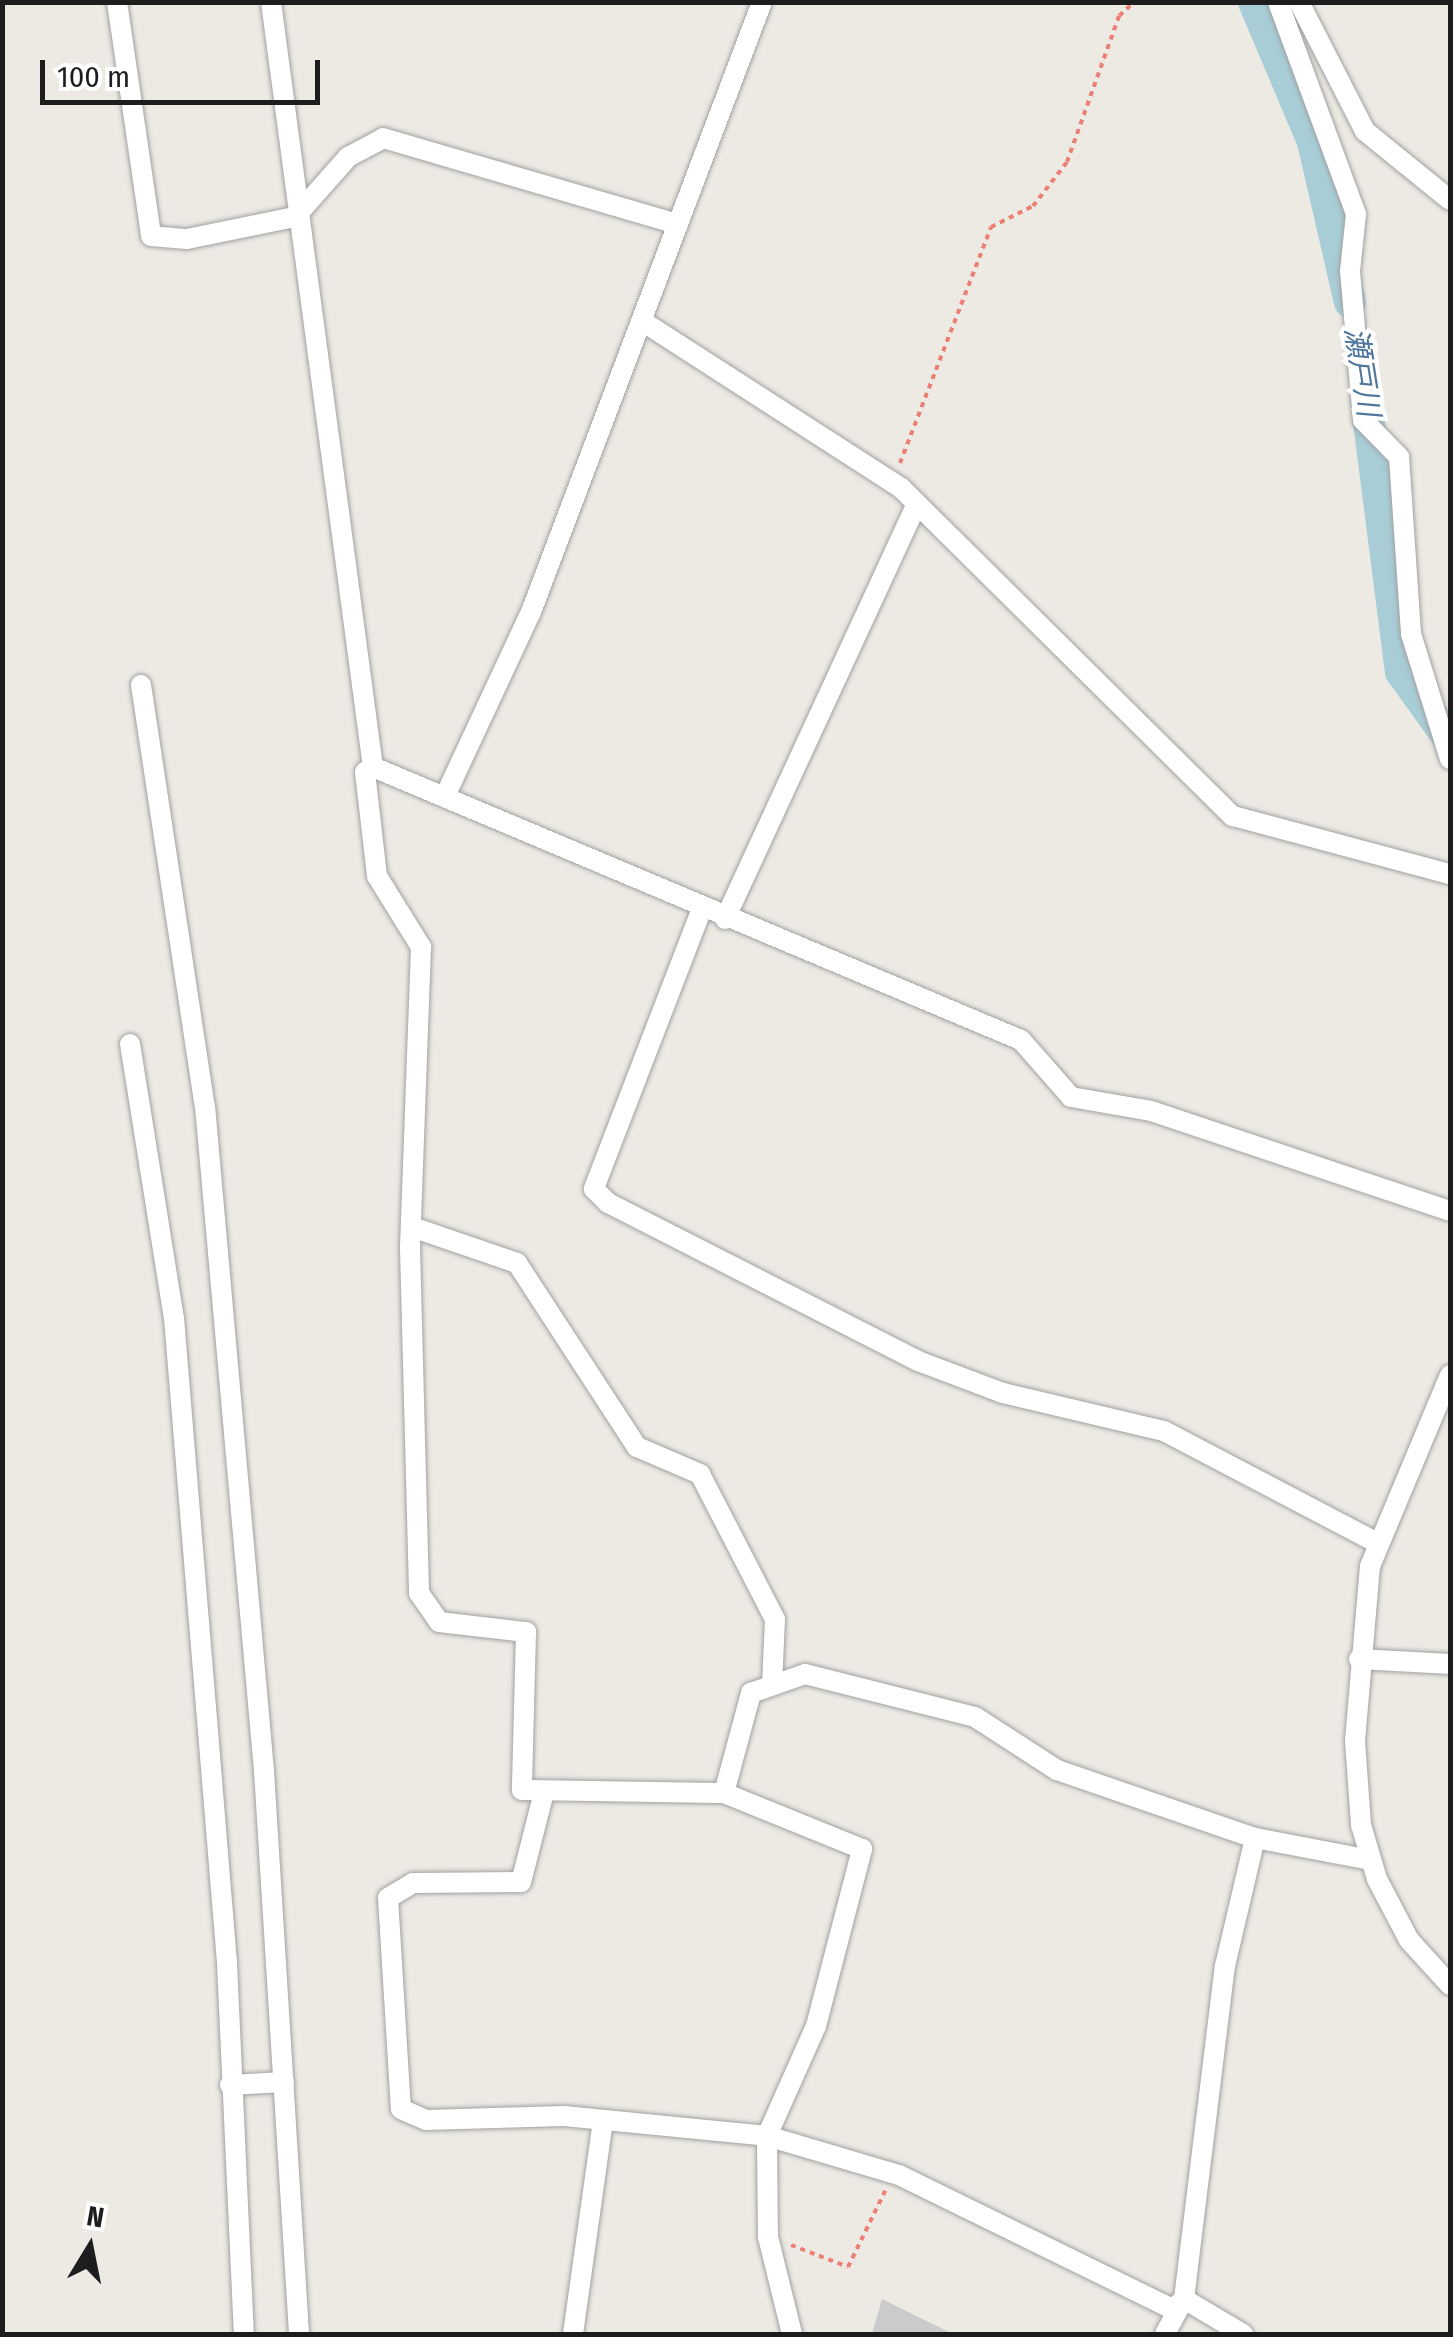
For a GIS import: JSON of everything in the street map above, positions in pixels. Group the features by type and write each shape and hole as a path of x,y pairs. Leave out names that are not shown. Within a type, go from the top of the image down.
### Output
{"street":[{"path":"117,2 151,236 188,240 295,217 348,157 383,138 678,224"},
{"path":"271,2 295,217 373,767"},
{"path":"446,794 531,612 762,2"},
{"path":"1278,2 1356,214 1350,271 1363,420 1399,457 1411,634 1450,758"},
{"path":"1299,2 1365,131 1450,200"},
{"path":"642,321 892,483 918,504 1233,816 1450,874"},
{"path":"725,919 918,504"},
{"path":"141,685 204,1106 284,2082 299,2334"},
{"path":"373,767 632,869 701,911 1021,1040 1071,1097 1151,1111 1450,1211"},
{"path":"373,767 365,772 377,876 421,946 412,1227 419,1593 439,1622 526,1632 522,1790 544,1796 724,1793 862,1849 816,2026 768,2136 768,2236 792,2334"},
{"path":"701,911 594,1189 608,1202 918,1361 1003,1393 1164,1430 1377,1543"},
{"path":"130,1044 174,1318 230,2085 244,2334"},
{"path":"412,1227 516,1263 637,1446 700,1474 774,1619 772,1685"},
{"path":"1450,1375 1377,1543 1359,1658 1355,1741 1370,1860 1409,1940 1450,1985"},
{"path":"1359,1658 1450,1664"},
{"path":"724,1793 742,1706 772,1685 805,1674 975,1717 1056,1770 1255,1838 1370,1860"},
{"path":"544,1796 521,1882 412,1883 388,1898 395,2081 401,2110 413,2118 602,2120 768,2136 894,2174 1173,2309 1184,2299"},
{"path":"1165,2334 1184,2299 1225,1966 1255,1838"},
{"path":"230,2085 284,2082"},
{"path":"573,2334 602,2120"},
{"path":"1184,2299 1243,2334"}],"path":[{"path":"892,483 991,228 1033,206 1067,162 1120,16 1134,2"},
{"path":"768,2236 848,2267 894,2174"}],"shaded area":[{"path":"882,2299 953,2334 872,2334"}],"waterway":[{"name":"瀬戸川","path":"1254,2 1313,142 1350,302"},
{"name":"瀬戸川","path":"1366,399 1401,672 1450,740"}]}
